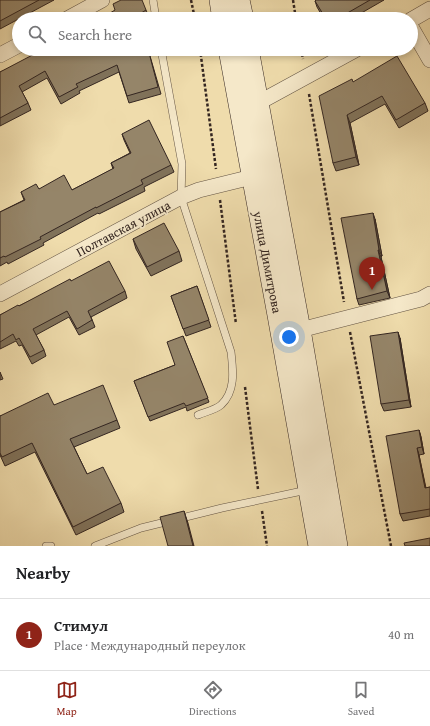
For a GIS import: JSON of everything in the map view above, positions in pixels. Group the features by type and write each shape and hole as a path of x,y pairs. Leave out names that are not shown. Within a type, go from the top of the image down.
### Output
{"main road":[{"path":"220,0 222,12"},
{"path":"239,0 242,12"},
{"name":"улица Димитрова","path":"229,56 252,177 318,489 337,546"},
{"name":"улица Димитрова","path":"249,56 300,330 318,489 318,546"}],"street":[{"path":"80,12 102,0"},
{"path":"418,16 430,9"},
{"path":"418,39 430,60"},
{"path":"0,55 12,48"},
{"path":"258,103 344,56"},
{"name":"Полтавская улица","path":"0,294 181,197 218,185 252,177"},
{"path":"300,330 421,300 430,294"}],"lane":[{"path":"152,0 155,12"},
{"path":"162,56 182,164 181,197 231,352 234,373 232,387 220,406 198,415"},
{"path":"95,546 141,528 260,500 318,489"}],"path":[{"path":"192,0 194,12"},
{"path":"293,0 295,12"},
{"path":"201,56 237,327"},
{"path":"302,56 347,318 391,546"},
{"path":"244,382 267,546"}],"building":[{"path":"0,0 39,0 17,12 12,12 12,15 0,21"},
{"path":"121,0 142,0 146,10 143,12 112,12 115,10 113,4"},
{"path":"370,0 349,12 322,12 315,1"},
{"path":"31,56 150,56 158,87 127,96 117,65 76,84 78,87 59,97 45,71 19,86 28,103 0,118 0,72"},
{"path":"397,56 425,103 396,120 382,96 347,115 356,157 333,163 319,96 352,79 353,82"},
{"path":"149,120 171,165 141,180 143,184 40,237 41,239 0,258 0,212 25,200 21,192 36,184 39,189 64,175 72,190 114,168 111,163 131,153 122,134"},
{"path":"373,213 378,250 387,291 357,299 341,218"},
{"path":"164,223 179,251 147,267 133,239"},
{"path":"109,261 125,291 88,311 92,320 77,329 67,311 33,329 44,350 30,357 19,338 16,340 13,334 0,342 0,315"},
{"path":"197,286 209,320 183,329 171,296"},
{"path":"398,332 409,400 381,404 370,336"},
{"path":"183,336 208,398 186,406 184,403 148,417 134,381 175,365 167,342"},
{"path":"103,385 117,420 70,439 87,474 103,467 121,503 73,527 32,443 2,457 0,453 0,416 48,393 54,405"},
{"path":"419,430 422,447 417,448 425,488 430,487 430,509 400,514 386,436"},
{"path":"184,511 193,546 168,546 160,517"},
{"path":"430,538 430,546 405,546 404,543"}],"place":[{"name":"Стимул","path":"372,290"}]}
